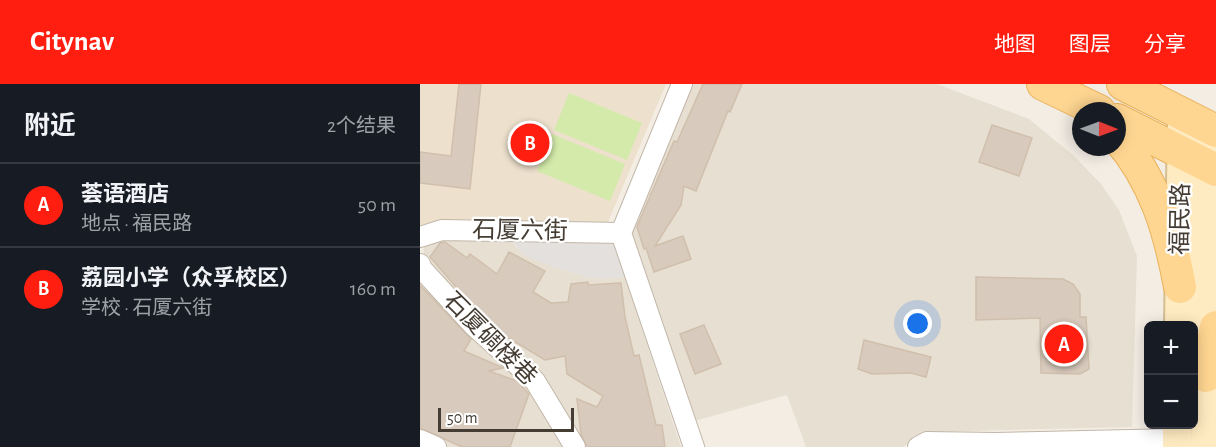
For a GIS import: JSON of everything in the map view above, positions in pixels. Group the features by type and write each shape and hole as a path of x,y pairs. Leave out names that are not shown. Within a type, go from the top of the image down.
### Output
{"main road":[{"path":"1044,84 1079,102"},
{"path":"1123,84 1202,124"},
{"name":"福民路","path":"1202,124 1205,447"},
{"path":"1126,125 1201,163"},
{"path":"1126,147 1146,176 1161,210 1173,244 1180,287"},
{"name":"福民路","path":"1179,321 1180,287 1201,163"},
{"path":"1206,376 1216,327"}],"street":[{"path":"682,84 621,233 694,447"},
{"name":"石厦六街","path":"420,237 442,230 621,233"},
{"name":"石厦碉楼巷","path":"420,264 474,326 535,381 575,447"},
{"path":"918,447 927,442 995,443 1177,437"},
{"path":"420,440 436,447"}],"shaded area":[{"path":"420,84 666,84 608,222 420,227"},
{"path":"692,84 937,84 1029,119 1072,154 1101,184 1119,210 1137,256 1132,427 925,432 903,447 806,447 787,395 691,422 626,233"},
{"path":"430,237 511,240 516,247 553,267 591,278 625,277 681,447 580,447 524,365 423,259 424,246"},
{"path":"511,240 618,242 625,277 591,278 553,267 524,255"},
{"path":"420,285 445,303 532,384 571,447 449,447 420,436"}],"green space":[{"path":"569,93 642,123 627,160 554,130"},
{"path":"552,134 625,164 610,201 537,171"}],"building":[{"path":"459,84 481,84 470,189 420,183 420,152 451,156"},
{"path":"703,84 742,84 730,112 728,111 696,191 684,186 681,205 655,246 683,236 691,259 654,272 637,227 674,141 677,142"},
{"path":"992,125 1032,138 1019,176 979,162"},
{"path":"445,242 467,258 470,254 497,274 509,252 545,271 533,292 551,303 568,302 571,284 621,283 625,317 634,356 639,355 656,425 662,425 665,447 587,447 581,434 577,399 597,407 603,396 567,374 565,356 545,360 497,331 482,317 430,257 440,243"},
{"path":"976,277 1063,279 1073,284 1080,294 1080,317 1086,317 1089,369 1080,374 1041,373 1040,318 976,320"},
{"path":"420,285 471,339 464,351 503,368 489,371 517,381 529,394 510,447 462,447 420,428"},
{"path":"704,325 721,364 695,374 680,334"},
{"path":"864,340 931,357 926,377 911,373 872,374 858,369"}],"place":[{"name":"荔园小学（众孚校区）","path":"530,143"},
{"name":"荟语酒店","path":"1064,344"}]}
